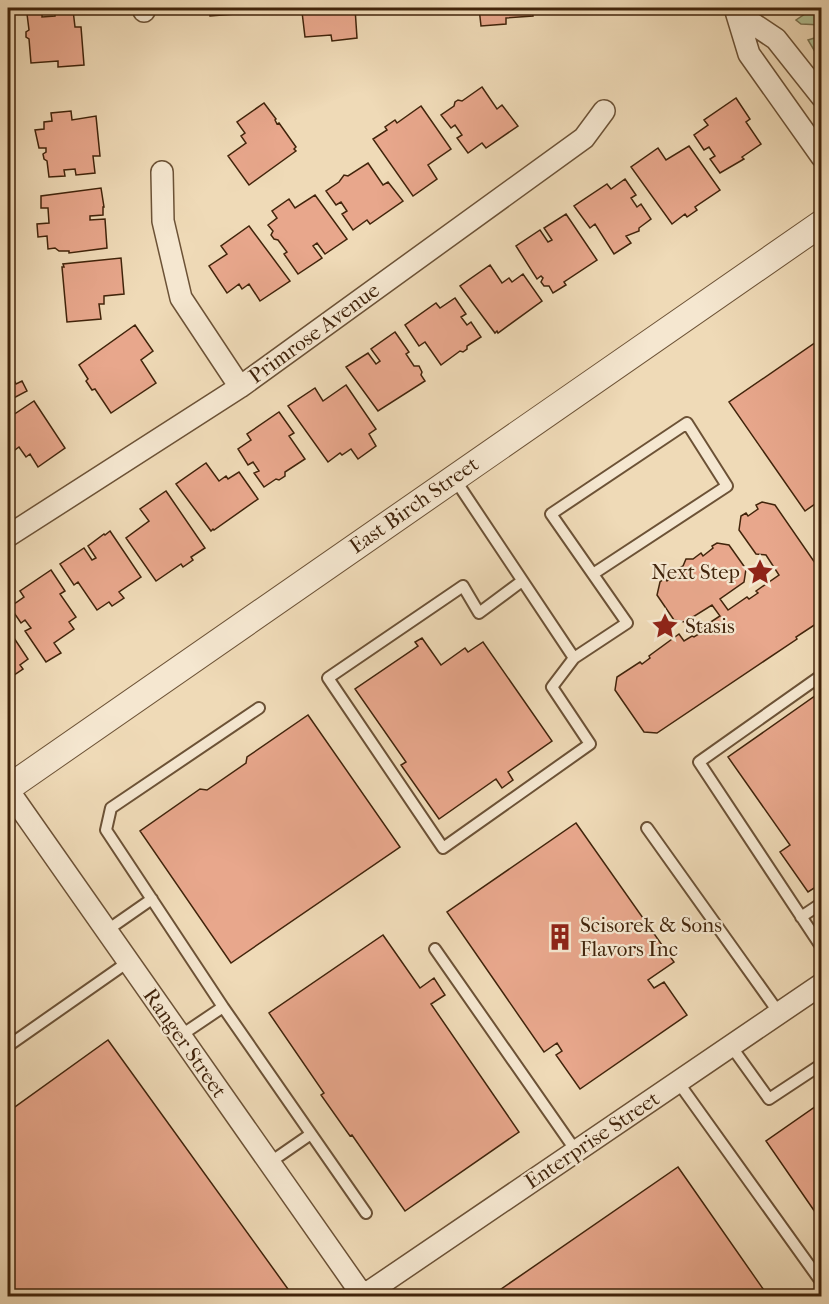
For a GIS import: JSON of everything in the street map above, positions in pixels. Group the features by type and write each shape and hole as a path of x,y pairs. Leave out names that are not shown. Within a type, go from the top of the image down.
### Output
{"street":[{"path":"736,10 776,39 822,98"},
{"path":"736,10 749,54 822,157"},
{"name":"Primrose Avenue","path":"8,536 240,387 584,138 604,111"},
{"path":"162,172 163,221 181,298 240,387"},
{"name":"East Birch Street","path":"8,789 822,223"},
{"name":"Ranger Street","path":"8,789 363,1296"},
{"name":"Enterprise Street","path":"363,1296 822,984"}],"lane":[{"path":"522,581 479,613 464,586 328,678 443,848 590,744 552,687 574,658 627,623 551,514 687,423 727,486 593,574"},
{"path":"453,478 574,658"},
{"path":"822,675 699,762 822,948"},
{"path":"259,708 111,808 106,830 223,1007 366,1213"},
{"path":"647,828 779,1013"},
{"path":"106,931 152,899"},
{"path":"801,917 822,903"},
{"path":"435,949 576,1151"},
{"path":"8,1046 128,962"},
{"path":"180,1035 223,1007"},
{"path":"731,1046 769,1099 822,1064"},
{"path":"678,1082 822,1283"},
{"path":"269,1163 311,1134"}],"green space":[{"path":"814,8 821,8 821,25 801,24 796,20"},
{"path":"822,36 821,62 808,40"}],"building":[{"path":"209,8 235,8 235,14 210,16"},
{"path":"299,8 355,8 357,38 332,41 331,35 305,37 302,12"},
{"path":"479,8 532,8 533,16 506,18 506,24 481,26"},
{"path":"73,10 75,27 81,27 84,65 58,67 58,61 31,63 29,39 26,37 26,32 29,30 27,14 42,13 42,17 55,16 55,11"},
{"path":"482,87 497,109 502,105 518,126 486,148 482,143 468,153 457,138 462,135 455,125 451,128 441,115 454,106 455,102 462,101"},
{"path":"736,98 750,119 746,122 761,144 742,157 744,159 720,173 710,159 715,156 709,147 704,150 694,135 708,125 704,120"},
{"path":"264,103 277,124 279,123 296,147 294,149 296,151 249,185 228,156 246,143 241,136 245,133 237,122"},
{"path":"421,106 451,149 428,165 437,179 413,196 373,139 387,130 385,127 395,120 397,123"},
{"path":"71,111 72,120 96,116 100,156 93,156 95,173 76,175 75,169 64,170 65,176 49,177 47,161 43,154 46,148 39,148 35,130 44,129 44,122 52,121 51,113"},
{"path":"689,146 720,190 695,207 697,210 687,217 685,214 672,224 631,167 658,148 666,160"},
{"path":"368,163 383,185 388,182 403,201 370,224 367,220 353,230 342,214 347,211 341,202 336,205 326,191 339,182 344,175 348,176"},
{"path":"625,179 636,195 631,198 637,207 641,204 651,219 639,228 639,231 626,236 631,243 614,254 595,224 590,228 574,206 607,184 611,189"},
{"path":"101,188 103,215 90,216 90,220 105,219 107,248 69,253 69,251 59,251 55,248 48,249 47,236 38,237 37,224 49,223 48,208 41,208 41,196"},
{"path":"315,195 347,239 325,254 317,243 313,246 322,258 298,274 284,254 287,252 271,235 273,231 268,225 277,218 272,211 289,199 295,208"},
{"path":"566,214 597,260 564,282 566,285 553,293 549,286 544,286 541,282 543,278 541,276 537,279 516,246 540,230 548,242 552,240 544,228"},
{"path":"249,226 290,281 260,301 249,284 242,289 239,284 227,293 209,266 227,254 221,246"},
{"path":"121,258 124,294 104,296 104,304 99,304 101,319 67,322 63,264"},
{"path":"490,265 502,283 509,278 512,282 523,274 542,301 498,333 497,331 495,333 460,286"},
{"path":"455,298 466,314 461,317 467,325 471,322 481,337 467,346 463,352 460,351 441,365 425,342 419,346 405,325 436,303 440,308"},
{"path":"135,325 153,351 141,360 156,383 111,413 95,389 92,390 86,381 88,379 79,365"},
{"path":"395,332 409,352 406,354 414,366 419,366 425,381 378,411 346,367 368,353 376,364 380,361 371,349"},
{"path":"822,338 822,499 805,511 729,402"},
{"path":"8,364 11,365 11,373 16,384 22,381 27,391 8,401"},
{"path":"346,385 376,429 369,434 376,446 358,459 351,449 342,455 340,453 328,462 288,406 315,388 323,401"},
{"path":"34,401 65,448 38,467 30,454 26,457 19,447 8,455 8,417"},
{"path":"279,412 294,433 289,436 305,459 285,472 285,476 264,487 254,473 259,471 253,462 248,465 238,449 251,440 247,434"},
{"path":"206,463 219,481 226,476 228,479 239,472 258,499 211,531 176,484"},
{"path":"166,491 205,548 191,557 193,560 183,567 181,564 156,581 126,538 149,521 140,509"},
{"path":"762,502 775,505 822,573 822,620 657,733 644,732 615,690 617,677 640,662 642,664 650,658 649,656 679,634 684,641 694,637 702,632 700,629 720,616 712,605 685,622 674,620 657,595 660,582 665,578 667,581 676,574 675,571 683,566 686,559 693,559 701,553 703,556 717,543 729,545 746,569 744,582 720,599 728,610 747,597 749,599 758,593 756,591 779,575 766,555 756,554 739,530 741,516 746,513 748,516 758,509 756,505"},
{"path":"110,531 141,577 119,592 124,598 112,606 109,602 97,610 78,582 74,585 60,564 84,548 92,560 96,558 88,546"},
{"path":"51,570 65,591 60,594 76,617 69,622 74,629 54,643 61,653 46,662 25,631 31,628 25,620 21,623 10,607 24,597 20,591"},
{"path":"8,629 28,659 20,665 23,669 8,679"},
{"path":"422,638 441,665 465,648 468,652 483,642 552,741 508,772 513,780 502,788 496,779 439,819 401,765 406,762 355,689 418,646 415,642"},
{"path":"822,691 822,883 808,892 780,852 790,845 728,757"},
{"path":"308,715 400,847 231,963 140,831 200,789 207,790 246,763 247,757"},
{"name":"Scisorek & Sons Flavors Inc","path":"576,823 674,962 648,980 654,988 664,982 687,1015 580,1089 556,1055 562,1051 557,1043 544,1052 447,912"},
{"path":"383,935 420,988 434,978 445,995 431,1004 519,1132 405,1211 321,1095 324,1093 269,1013"},
{"path":"108,1040 293,1296 8,1296 8,1112"},
{"path":"822,1102 822,1222 766,1141"},
{"path":"678,1167 768,1296 491,1296"}],"place":[{"name":"Next Step","path":"760,572"},
{"name":"Stasis","path":"665,626"},
{"name":"Scisorek & Sons Flavors Inc","path":"560,937"}]}
